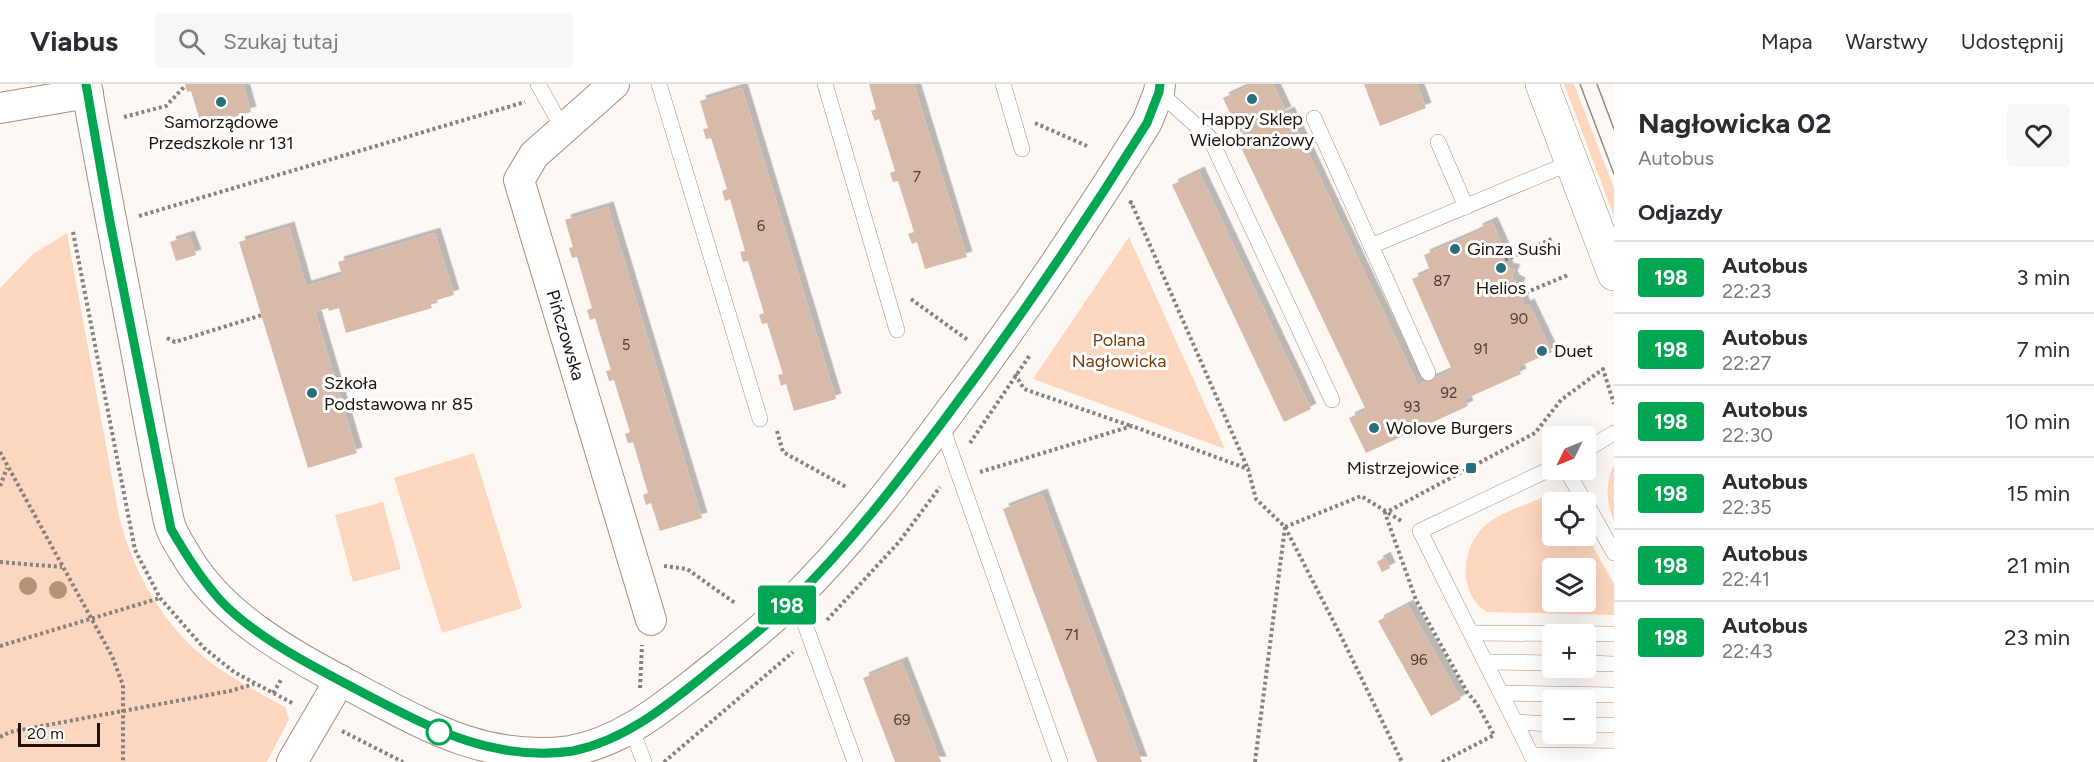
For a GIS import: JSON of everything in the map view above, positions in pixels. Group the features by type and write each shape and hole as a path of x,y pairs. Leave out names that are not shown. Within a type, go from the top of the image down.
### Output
{"street":[{"name":"Pińczowska","path":"614,84 534,155 519,180 651,620"},
{"path":"1542,84 1614,274"},
{"path":"0,108 87,89 110,222 171,529 192,566 224,604 258,632 340,680 462,743 516,753 537,754 571,751 596,745 632,730 755,635 795,597 891,490 991,357 1147,123 1160,88"},
{"path":"292,762 340,680"}],"lane":[{"path":"659,84 760,419"},
{"path":"825,84 897,330"},
{"path":"1003,84 1022,149"},
{"path":"1160,88 1210,138 1332,400"},
{"path":"542,90 563,129"},
{"path":"1314,118 1428,373"},
{"path":"1438,142 1466,207"},
{"path":"1371,246 1572,162"},
{"path":"941,424 1060,762"},
{"path":"1596,444 1614,434"},
{"path":"1542,473 1420,531 1533,758 1614,756"},
{"path":"1596,522 1614,553"},
{"path":"795,597 855,762"},
{"path":"1472,633 1614,634"},
{"path":"1486,662 1542,663"},
{"path":"1596,663 1614,664"},
{"path":"1502,693 1614,695"},
{"path":"1516,722 1542,723"},
{"path":"1596,724 1614,725"},
{"path":"632,730 644,762"}],"path":[{"path":"124,117 166,106 185,86"},
{"path":"133,218 542,90"},
{"path":"1028,120 1087,146"},
{"path":"1125,212 1131,202 1248,469 1256,499 1285,526 1402,762"},
{"path":"1505,260 1554,238"},
{"path":"1520,295 1568,275"},
{"path":"908,289 911,300 1016,376 1024,389 1248,469"},
{"path":"167,338 175,342 262,315"},
{"path":"663,762 810,638 899,542 943,483 957,472 1036,347"},
{"path":"1385,513 1535,433 1561,399 1603,369 1614,404"},
{"path":"957,472 1132,426"},
{"path":"0,452 112,656 123,685 123,762"},
{"path":"0,486 7,467"},
{"path":"1285,526 1361,496 1385,513 1420,531"},
{"path":"1385,513 1416,600 1467,692 1477,704 1494,735 1442,762"},
{"path":"1255,762 1285,526"},
{"path":"0,562 63,567"},
{"path":"0,646 160,598"},
{"path":"632,730 641,700 643,628 651,620"},
{"path":"0,737 10,732 230,691 255,683"},
{"path":"335,727 403,762"}],"green space":[{"path":"1564,84 1574,84 1614,188 1614,216"},
{"path":"67,233 119,516 125,537 152,596 164,614 193,647 228,675 285,707 289,719 267,762 0,762 0,288 33,254"},
{"name":"Polana Nagłowicka","path":"1129,237 1225,449 1033,379"},
{"path":"474,453 522,608 442,633 394,478"},
{"path":"1614,464 1614,521 1609,507 1608,492 1609,478"},
{"path":"1542,497 1542,546 1593,546 1614,584 1614,615 1487,612 1477,604 1470,593 1467,581 1468,555 1479,532 1501,515"},
{"path":"383,502 401,569 353,582 335,515"}],"building":[{"name":"Samorządowe Przedszkole nr 131","path":"185,84 243,84 251,112 202,127 191,91 187,92"},
{"path":"869,84 914,84 967,257 925,269 917,242 912,244 908,234 914,232 898,181 893,182 890,173 895,171 879,119 875,121 871,111 876,109"},
{"path":"1253,84 1273,84 1286,112 1239,133 1223,98"},
{"path":"1364,84 1417,84 1426,108 1380,126"},
{"path":"742,88 836,399 794,411 786,384 781,386 778,375 783,374 767,323 762,324 759,315 764,313 748,261 743,262 740,252 745,251 730,199 725,201 722,191 727,189 711,138 706,139 703,129 708,128 700,101"},
{"path":"1289,112 1418,385 1452,370 1412,279 1430,271 1424,255 1478,232 1477,229 1492,222 1506,253 1503,255 1508,268 1515,270 1512,276 1520,283 1518,289 1523,302 1525,306 1529,304 1552,352 1518,367 1521,374 1465,399 1468,406 1366,453 1349,418 1366,410 1236,137"},
{"path":"1199,172 1311,409 1284,422 1172,185"},
{"path":"608,207 702,518 660,531 651,503 646,505 643,495 648,493 633,442 628,443 625,434 630,432 614,380 609,381 606,371 611,370 595,318 590,320 587,310 592,308 577,257 572,258 569,248 573,247 565,220"},
{"name":"Szkoła Podstawowa nr 85","path":"289,227 306,286 342,275 338,262 435,233 454,295 430,302 432,308 346,333 339,308 329,311 328,308 315,312 357,453 308,468 239,242"},
{"path":"189,236 196,255 176,261 170,242"},
{"path":"1042,494 1142,762 1097,762 1003,509"},
{"path":"1385,557 1390,568 1382,572 1377,562"},
{"path":"1408,605 1461,699 1431,716 1378,621"},
{"path":"902,662 941,762 895,762 863,678"}],"tram line":[{"path":"1580,84 1614,174"},
{"path":"1597,84 1614,129"}],"bus line":[{"name":"198","path":"86,84 158,471 171,529 192,566 224,604 258,632 340,680 462,743 501,751 537,754 571,751 596,745 632,730 763,628 827,564 891,490 1012,327 1147,123 1160,84"}],"place":[{"name":"Happy Sklep Wielobranżowy","path":"1252,99"},
{"name":"Samorządowe Przedszkole nr 131","path":"221,102"},
{"name":"Ginza Sushi","path":"1455,249"},
{"name":"Helios","path":"1501,268"},
{"name":"Duet","path":"1542,351"},
{"name":"Szkoła Podstawowa nr 85","path":"312,393"},
{"name":"Wolove Burgers","path":"1374,428"},
{"name":"Mistrzejowice","path":"1471,468"}]}
